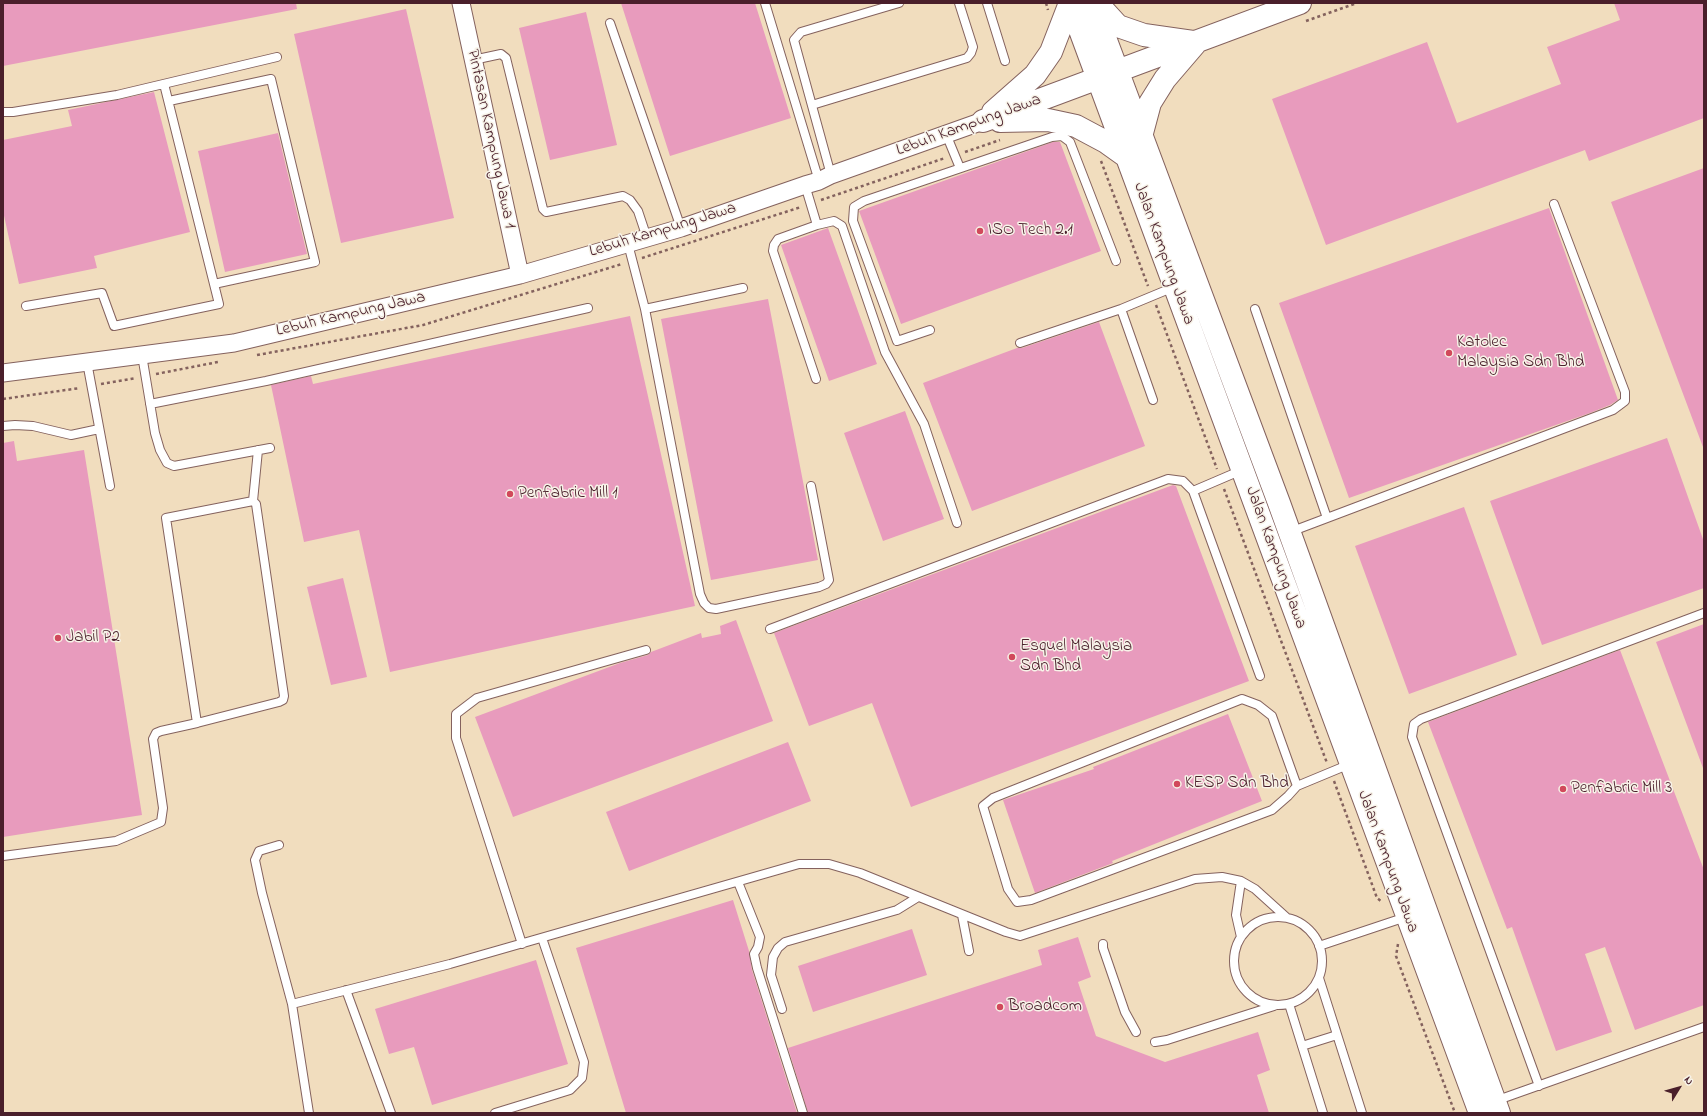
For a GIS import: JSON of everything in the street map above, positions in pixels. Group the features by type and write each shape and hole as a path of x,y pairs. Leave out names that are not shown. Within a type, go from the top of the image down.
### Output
{"street":[{"name":"Pintasan Kampung Jawa 1","path":"460,3 520,275"},
{"name":"Jalan Kampung Jawa","path":"1070,3 1108,75 1142,133 1185,282 1361,760 1413,915 1487,1107"},
{"path":"983,121 1035,76 1051,52 1070,3"},
{"name":"Jalan Kampung Jawa","path":"1092,3 1127,157 1185,282"},
{"path":"1097,3 1118,26 1144,35 1196,43"},
{"name":"Lebuh Kampung Jawa","path":"3,373 234,343 520,275 681,228 983,121 1196,43 1300,3"},
{"path":"1142,133 1150,103 1164,79 1196,43"},
{"path":"983,121 1048,120 1076,126 1106,142 1127,157"}],"lane":[{"path":"765,3 818,180"},
{"path":"817,224 818,180 812,105 794,40 801,32 899,3"},
{"path":"812,105 967,58 971,54 973,47 959,3"},
{"path":"988,3 1005,61"},
{"path":"610,23 681,228"},
{"path":"473,60 502,54 506,58 543,209 546,212 623,196 630,200 638,211 647,238"},
{"path":"3,112 13,112 117,96 277,57"},
{"path":"169,101 271,79 315,262 214,284"},
{"path":"26,306 102,293 114,326 219,304 164,84"},
{"path":"946,134 960,168"},
{"path":"930,330 897,341 853,221 854,207 864,201 1052,137 1062,136 1070,142 1116,261"},
{"path":"1279,536 1613,410 1625,401 1625,392 1554,204"},
{"path":"816,379 773,251 774,244 778,239 817,224 834,221 842,226 885,352 924,424 957,523"},
{"path":"628,244 645,309 700,594 704,603 709,608 716,609 819,588 826,584 829,580 811,486"},
{"path":"1020,343 1121,309 1185,282"},
{"path":"645,309 742,288"},
{"path":"150,404 266,381 588,308"},
{"path":"1121,309 1153,400"},
{"path":"1255,309 1327,518"},
{"path":"142,355 150,404 160,450 165,460 174,466 270,448"},
{"path":"87,362 110,486"},
{"path":"3,426 33,426 71,435 99,430"},
{"path":"3,856 116,841 161,822 163,808 153,739 156,733 283,700 284,696 256,504 253,501 258,450"},
{"path":"1193,490 1253,466"},
{"path":"770,629 1168,479 1183,481 1193,490 1260,676"},
{"path":"197,723 166,518 253,501"},
{"path":"1539,1086 1412,736 1414,724 1421,719 1704,613"},
{"path":"522,944 456,738 456,714 477,698 646,650"},
{"path":"1297,786 1272,716 1258,705 1242,699 993,798 983,806 1008,889 1017,902 1032,900 1272,810 1297,786 1361,760"},
{"path":"279,845 259,851 255,860 262,893 292,1004 309,1113"},
{"path":"292,1004 450,964 799,864 830,864 860,873 962,915 1020,936 1196,879 1222,877 1241,881 1254,889 1286,917 1300,923 1312,933 1320,946 1322,962 1319,978 1312,990 1301,999 1289,1004 1275,1006 1167,1040 1155,1042"},
{"path":"1241,881 1236,915 1241,937"},
{"path":"738,882 760,937 758,947 754,954 757,968 803,1113"},
{"path":"782,1009 771,976 773,957 778,948 786,942 897,910 918,897"},
{"path":"962,915 969,951"},
{"path":"1320,946 1413,915"},
{"path":"1275,1006 1262,1003 1251,996 1242,987 1236,976 1233,964 1234,953 1237,943 1244,932 1255,923 1270,917 1286,917"},
{"path":"495,1113 570,1090 582,1078 584,1062 542,938"},
{"path":"1103,944 1103,948 1125,1012 1136,1032"},
{"path":"1319,978 1362,1113"},
{"path":"346,990 391,1113"},
{"path":"1289,1004 1323,1113"},
{"path":"1487,1107 1539,1086 1704,1027"},
{"path":"1302,1046 1337,1035"}],"path":[{"path":"1099,154 1377,898 1394,913 1413,915"},
{"path":"1413,915 1400,931 1396,956 1455,1113"}],"building":[{"path":"3,3 296,3 297,9 3,66"},
{"path":"621,3 755,3 791,118 670,156"},
{"path":"1614,3 1704,3 1704,118 1589,161 1585,150 1326,245 1272,99 1427,42 1457,123 1561,84 1547,47 1620,20"},
{"path":"406,9 454,218 341,243 294,34"},
{"path":"586,12 617,145 550,160 519,28"},
{"path":"154,92 190,232 94,256 97,268 19,284 3,211 3,140 72,126 68,110"},
{"path":"278,133 307,254 225,272 198,151"},
{"name":"ISO Tech 2.1","path":"1053,142 1060,142 1101,251 901,324 859,211"},
{"path":"1704,168 1704,447 1703,447 1611,202"},
{"name":"Katolec Malaysia Sdn Bhd","path":"1549,208 1618,400 1590,413 1349,498 1279,303"},
{"path":"828,228 877,364 829,381 781,245"},
{"path":"768,299 818,560 711,580 661,319"},
{"name":"Penfabric Mill 1","path":"630,316 695,606 390,672 359,530 304,542 271,385 311,376 313,384"},
{"path":"1099,322 1145,446 972,511 923,383 1017,348 1022,348"},
{"path":"905,411 944,519 883,541 844,433"},
{"path":"1667,438 1704,542 1704,588 1542,645 1490,501"},
{"name":"Jabil P2","path":"14,441 17,461 84,450 142,815 3,837 3,443"},
{"name":"Esquel Malaysia Sdn Bhd","path":"1173,485 1176,486 1249,681 911,807 872,703 809,726 774,633"},
{"path":"1464,507 1517,655 1409,694 1355,546"},
{"path":"343,578 367,677 331,685 307,587"},
{"path":"736,620 773,721 513,817 475,717 620,663 648,655 651,652 701,633 702,638 721,634 720,626"},
{"path":"1704,624 1704,768 1703,768 1656,642"},
{"name":"Penfabric Mill 3","path":"1620,650 1704,870 1704,1005 1635,1030 1605,947 1585,954 1612,1032 1556,1051 1512,927 1507,929 1428,722"},
{"path":"1228,714 1262,801 1112,861 1113,863 1035,893 1003,800 1094,769 1093,767"},
{"path":"788,742 811,801 629,871 606,812"},
{"path":"733,900 749,951 752,970 797,1113 626,1113 576,948"},
{"path":"912,929 927,975 813,1012 798,966"},
{"name":"Broadcom","path":"1078,937 1091,977 1078,982 1096,1036 1165,1062 1258,1032 1270,1070 1257,1075 1269,1113 808,1113 788,1048 1042,965 1038,950"},
{"path":"536,960 568,1064 432,1105 414,1047 389,1054 375,1009"}],"place":[{"name":"ISO Tech 2.1","path":"980,231"},
{"name":"Katolec Malaysia Sdn Bhd","path":"1449,353"},
{"name":"Penfabric Mill 1","path":"510,494"},
{"name":"Jabil P2","path":"58,638"},
{"name":"Esquel Malaysia Sdn Bhd","path":"1012,657"},
{"name":"KESP Sdn Bhd","path":"1177,784"},
{"name":"Penfabric Mill 3","path":"1563,789"},
{"name":"Broadcom","path":"1000,1007"}]}
